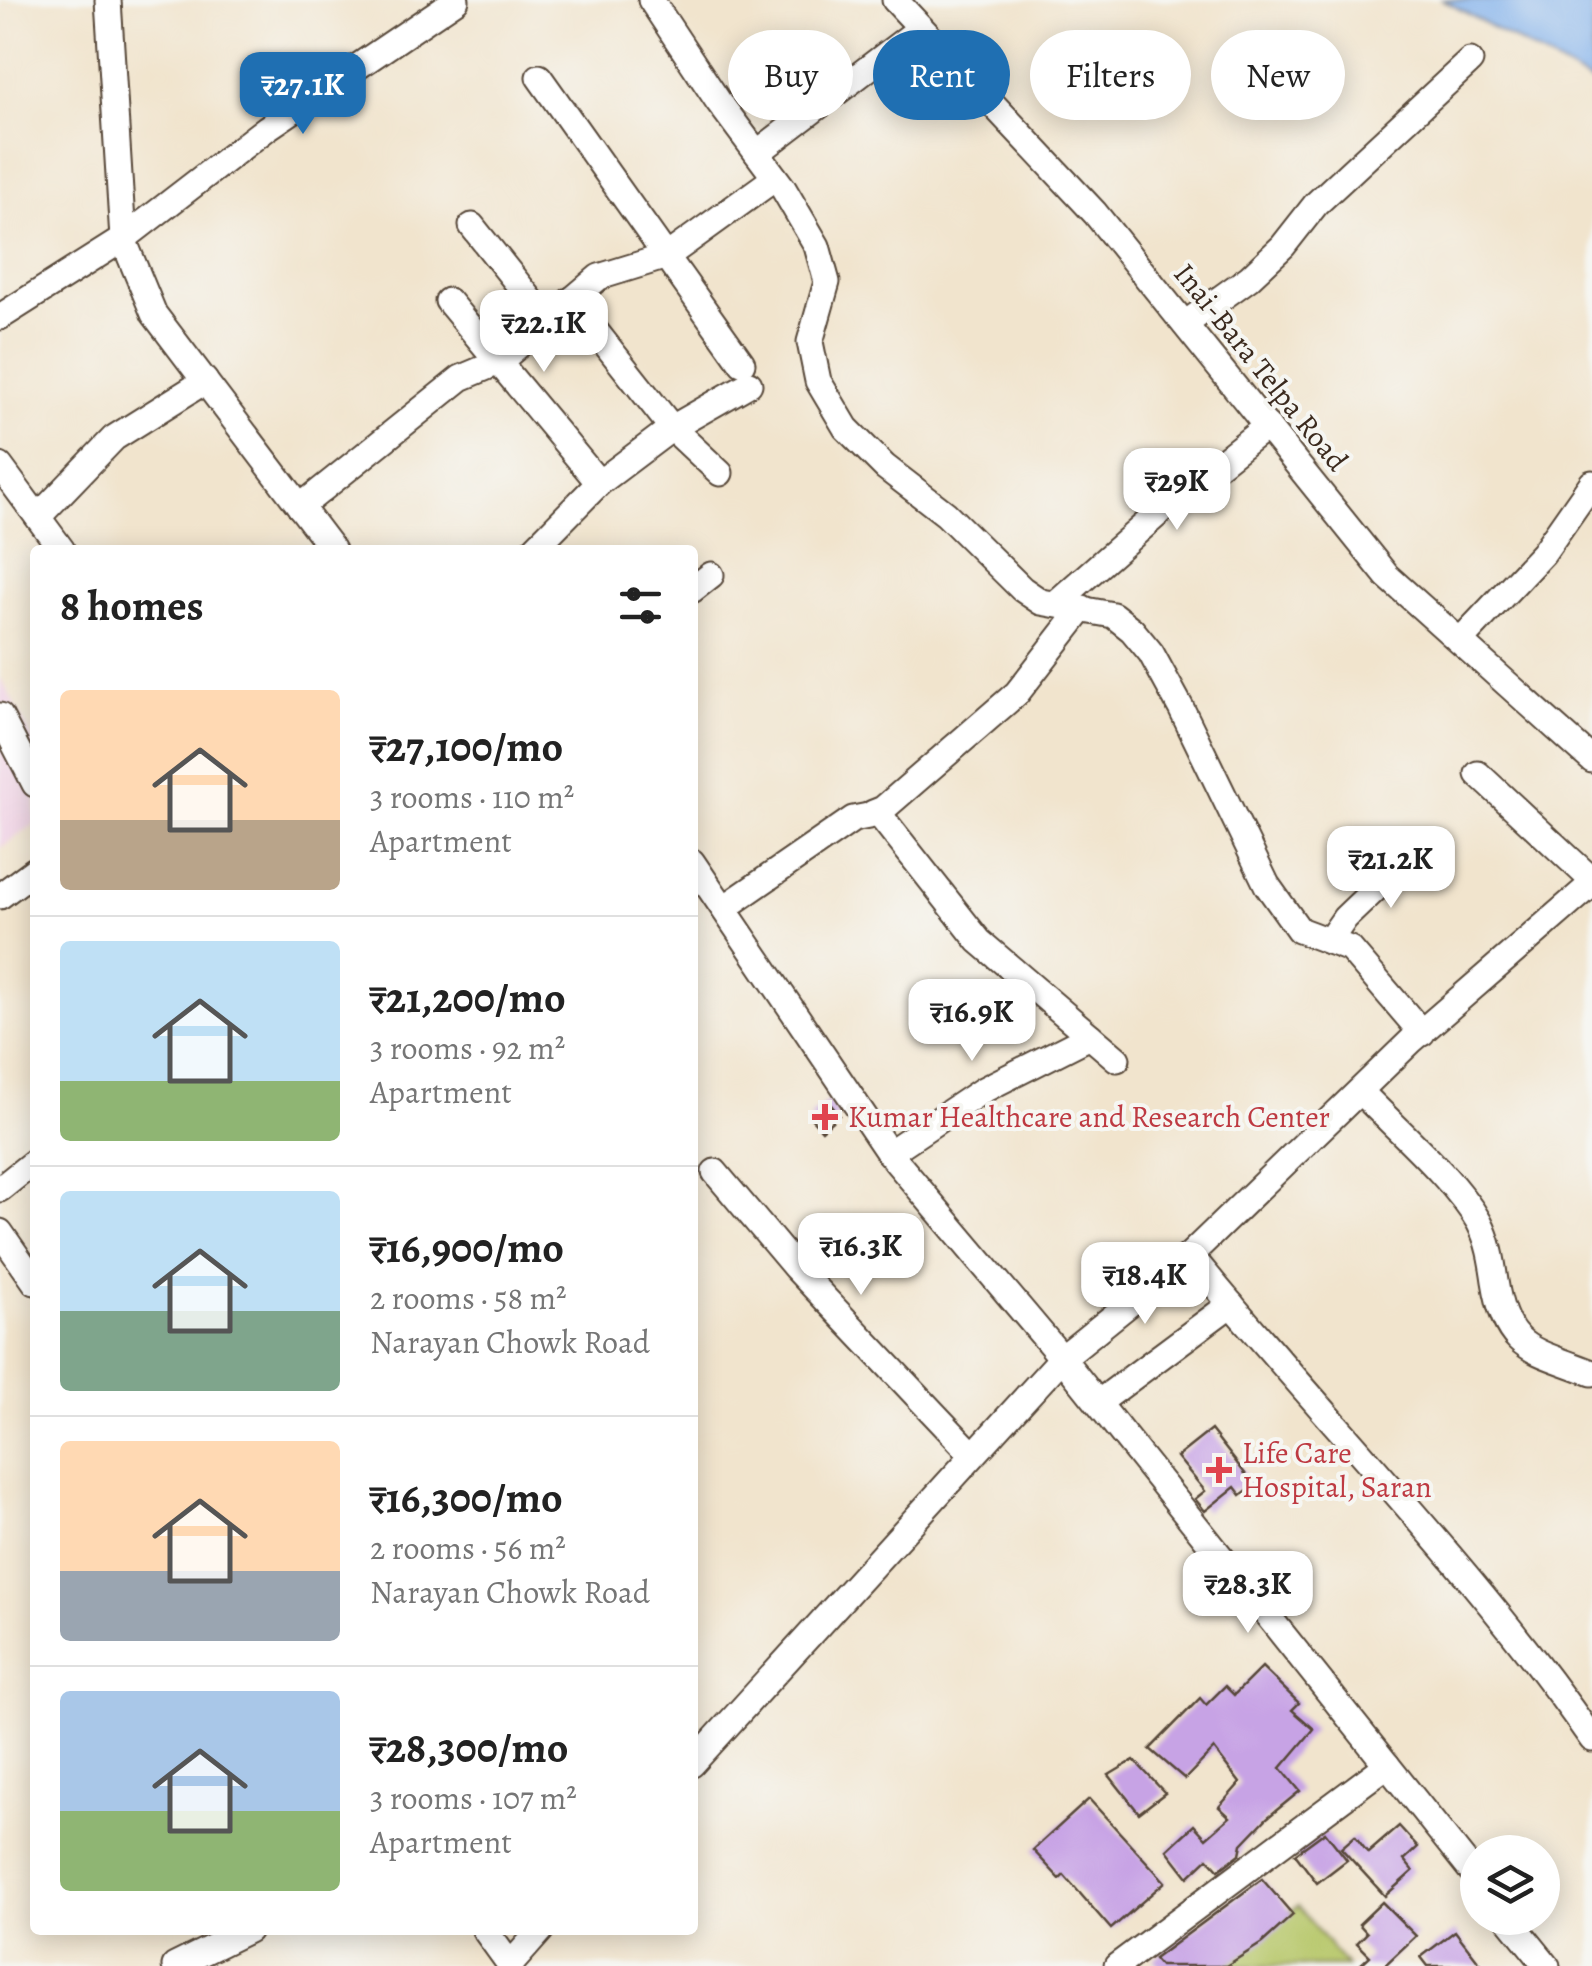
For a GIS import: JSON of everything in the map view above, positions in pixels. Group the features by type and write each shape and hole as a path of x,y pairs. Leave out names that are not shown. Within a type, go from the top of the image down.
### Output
{"street":[{"path":"108,0 123,239 154,314 328,545"},
{"path":"0,318 123,239 266,128 456,0"},
{"path":"651,0 775,178 826,266 828,282 810,342 818,381 846,428 885,467 946,514 1022,590 1041,602 1113,615 1151,653 1266,885 1300,930 1350,949 1422,1033"},
{"name":"Inai-Bara Telpa Road","path":"895,0 1095,213 1388,576 1592,760"},
{"path":"757,153 921,28"},
{"path":"1185,324 1260,268 1316,204 1470,62"},
{"path":"538,77 746,373 599,483 538,545"},
{"path":"300,507 461,378 499,362 599,277 667,256 775,178"},
{"path":"472,226 547,320"},
{"path":"571,300 672,428 720,472"},
{"path":"448,301 599,483"},
{"path":"38,517 114,438 205,381"},
{"path":"1055,604 1171,502 1267,426"},
{"path":"0,466 58,545"},
{"path":"1460,642 1544,553 1592,483"},
{"path":"724,908 853,819 883,809 1017,693 1054,651 1084,608"},
{"path":"0,716 30,774"},
{"path":"698,1757 1062,1358 1190,1255 1422,1033 1592,882 1478,774"},
{"path":"873,813 890,824 978,941 1117,1059"},
{"path":"1329,941 1344,918 1417,849"},
{"path":"698,871 889,1154 1062,1358 1460,1857"},
{"path":"0,896 30,874"},
{"path":"889,1154 983,1090 1090,1036"},
{"path":"1360,1091 1479,1223 1490,1251 1502,1319 1510,1331 1530,1348 1592,1373"},
{"path":"0,1189 30,1165"},
{"path":"715,1172 818,1292 973,1455"},
{"path":"0,1232 30,1275"},
{"path":"1190,1255 1476,1584 1592,1739"},
{"path":"1098,1403 1230,1304"},
{"path":"1117,1966 1386,1766"},
{"path":"175,1966 238,1935"},
{"path":"489,1935 510,1965 537,1935"},
{"path":"1522,1935 1547,1966"}],"shaded area":[{"path":"0,677 30,734 30,827 0,848"}],"green space":[{"path":"1298,1906 1346,1966 1215,1966"}],"water":[{"path":"1443,0 1592,0 1592,83"}],"building":[{"path":"828,1101 839,1115 822,1130 810,1117"},
{"path":"1211,1430 1254,1485 1241,1495 1235,1487 1205,1511 1195,1499 1205,1491 1177,1457"},
{"path":"1262,1667 1299,1703 1292,1710 1314,1729 1281,1768 1300,1791 1242,1844 1240,1854 1219,1870 1208,1858 1188,1877 1167,1850 1194,1825 1206,1838 1230,1817 1219,1807 1240,1783 1214,1749 1185,1779 1150,1749 1200,1698 1206,1705 1225,1686 1234,1695"},
{"path":"1134,1760 1165,1793 1139,1813 1109,1775"},
{"path":"1089,1799 1165,1882 1111,1929 1064,1875 1060,1879 1033,1850"},
{"path":"1399,1826 1418,1847 1404,1860 1413,1871 1385,1896 1341,1848 1355,1836 1368,1853"},
{"path":"1325,1832 1347,1860 1317,1883 1295,1854"},
{"path":"1262,1879 1293,1915 1262,1943 1226,1966 1160,1966 1154,1959"},
{"path":"1382,1902 1416,1936 1384,1966 1359,1966 1370,1956 1357,1943 1367,1933 1359,1924"},
{"path":"1455,1931 1482,1966 1428,1966 1421,1957"}],"place":[{"name":"Kumar Healthcare and Research Center","path":"825,1117"},
{"name":"Life Care Hospital, Saran","path":"1219,1470"}]}
